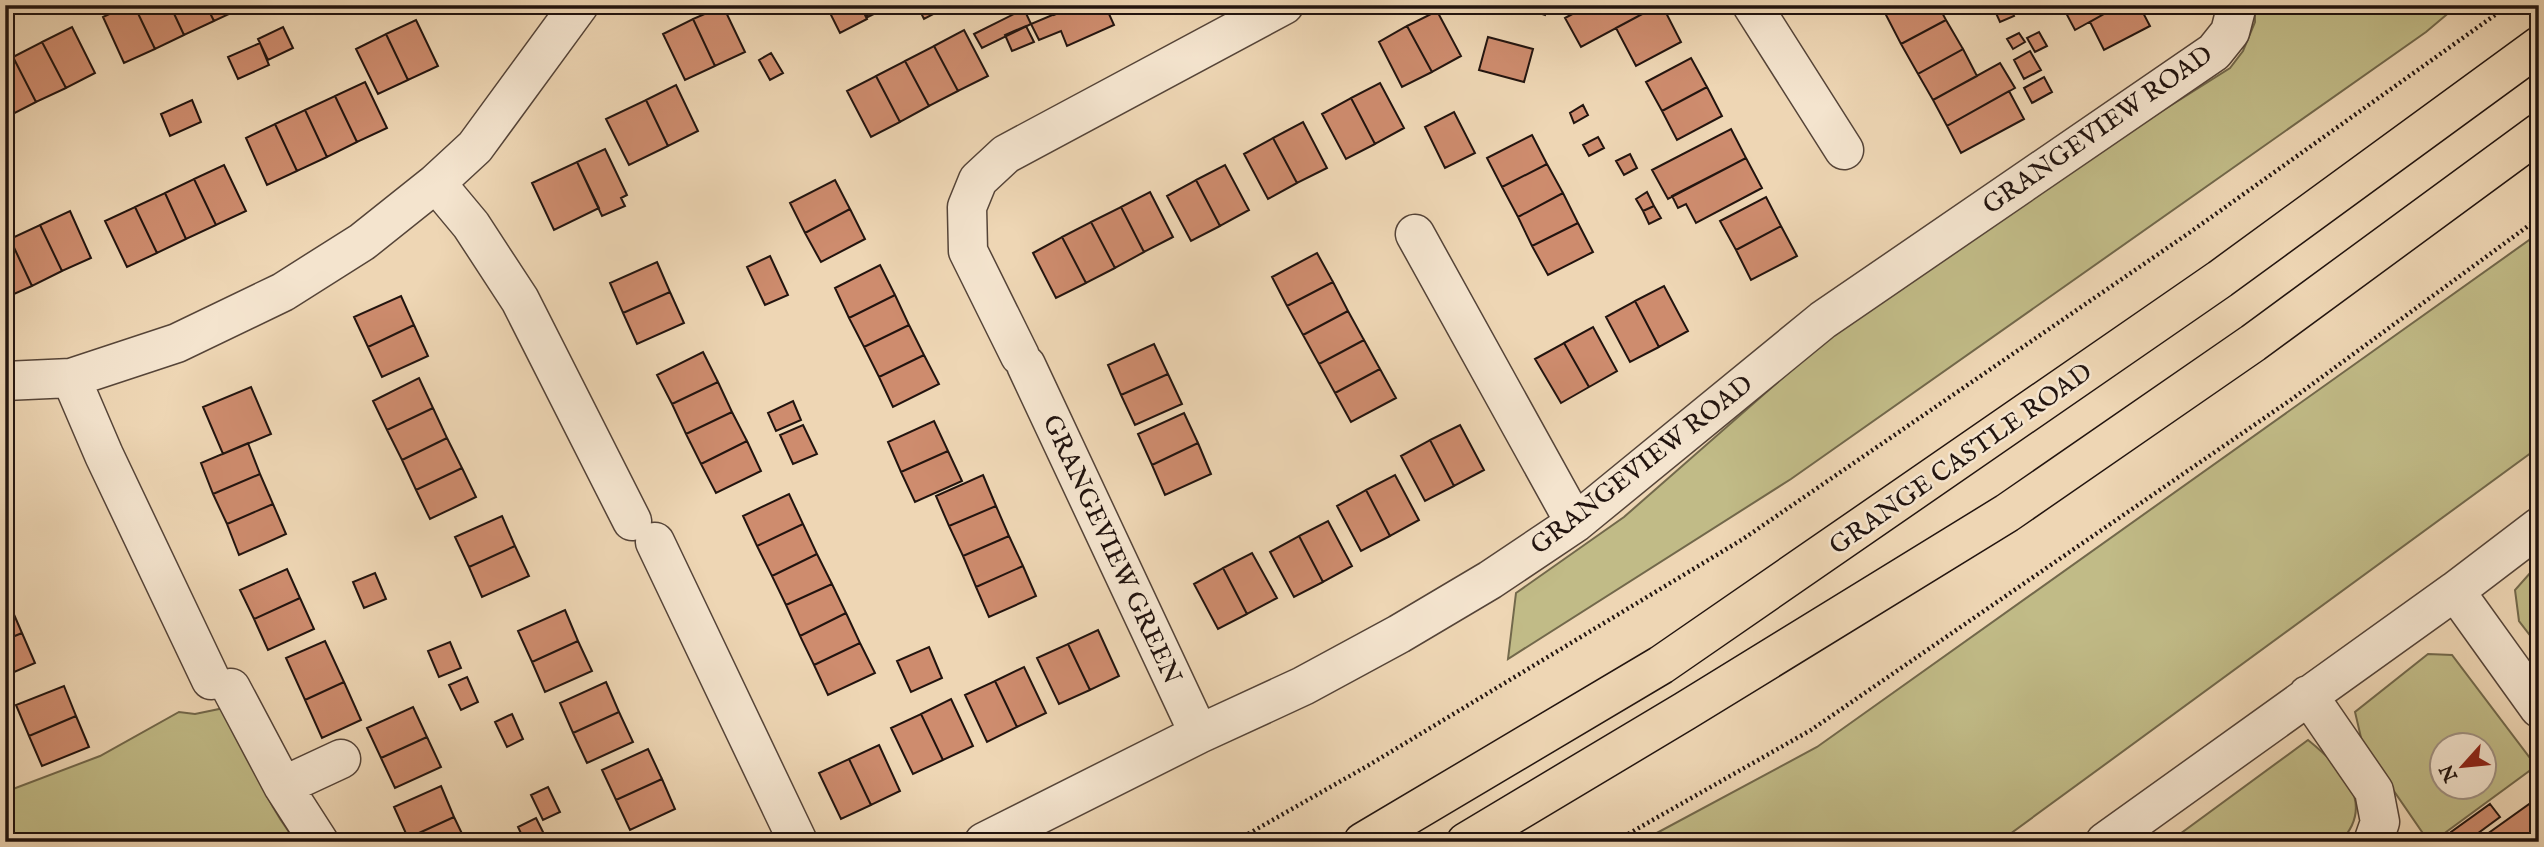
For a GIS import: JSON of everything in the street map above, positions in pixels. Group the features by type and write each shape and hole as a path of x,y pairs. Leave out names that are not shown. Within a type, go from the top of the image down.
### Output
{"main road":[{"name":"GRANGE CASTLE ROAD","path":"1363,842 1661,665 2209,287 2539,46"},
{"path":"1466,842 2007,513 2253,343 2539,133"}],"street":[{"path":"5,381 71,378 177,343 283,292 362,242 475,148 579,5"},
{"name":"GRANGEVIEW GREEN","path":"1199,734 1023,360 968,251 967,207 978,180 1006,154 1228,19 1284,5"},
{"path":"1752,5 1844,150"},
{"name":"GRANGEVIEW ROAD","path":"984,842 1199,734 1303,687 1490,580 1575,523 1833,313 2214,52 2230,33 2237,5"},
{"path":"436,183 471,225 520,300 643,532 798,842"},
{"path":"1415,234 1575,523"},
{"path":"71,378 104,455 221,684 319,842"},
{"path":"2105,842 2455,591 2539,527"},
{"path":"2455,591 2539,708"},
{"path":"2308,695 2375,791 2380,822 2373,842"},
{"path":"283,786 341,759"}],"path":[{"path":"1234,842 1368,765 1743,539 2189,233 2509,5"},
{"path":"1614,842 1811,730 2292,399 2539,218"}],"shaded area":[{"path":"2255,5 2458,5 2426,32 1791,479 1508,659 1516,593 1624,517 1827,339 2143,123 2230,68 2243,51 2255,22"},
{"path":"2539,233 2539,447 1999,842 1640,842 1817,747"},
{"path":"2539,563 2539,647 2519,621 2515,590"},
{"path":"2428,654 2452,655 2536,766 2498,794 2498,732 2428,732 2428,802 2487,802 2438,838 2441,842 2406,842 2422,832 2363,746 2355,712"},
{"path":"229,707 266,794 297,842 5,842 5,792 100,756 179,712 195,714"},
{"path":"2308,740 2342,773 2355,799 2356,813 2351,827 2340,842 2169,842"}],"building":[{"path":"128,5 134,5 155,49 124,63 103,17"},
{"path":"134,5 170,5 184,35 155,49"},
{"path":"170,5 206,5 214,21 184,35"},
{"path":"206,5 243,5 244,7 214,21"},
{"path":"840,5 860,5 867,19 840,33 829,11"},
{"path":"862,5 892,5 868,17"},
{"path":"917,5 942,5 943,9 924,19"},
{"path":"1049,5 1076,5 1054,15"},
{"path":"1076,5 1105,5 1114,25 1067,46 1061,31 1039,40 1031,24"},
{"path":"1515,5 1548,5 1545,15"},
{"path":"1589,5 1659,5 1581,47 1565,18"},
{"path":"1662,5 1681,42 1636,66 1616,28"},
{"path":"1904,5 1938,5 1946,20 1901,44 1886,15"},
{"path":"2009,5 2014,16 2000,22 1995,11"},
{"path":"2081,5 2120,5 2075,30 2066,13"},
{"path":"2120,5 2139,5 2150,26 2104,50 2090,22"},
{"path":"723,6 745,52 715,66 693,19"},
{"path":"1024,9 1031,24 982,48 974,34"},
{"path":"1437,11 1461,56 1432,72 1407,26"},
{"path":"693,19 715,66 685,80 663,34"},
{"path":"416,20 438,66 408,80 386,34"},
{"path":"1946,20 1963,49 1918,74 1901,44"},
{"path":"1026,26 1034,42 1012,51 1005,35"},
{"path":"1407,26 1432,72 1402,87 1379,42"},
{"path":"72,27 95,73 66,88 42,42"},
{"path":"283,27 293,48 268,60 258,39"},
{"path":"964,30 988,76 958,91 934,46"},
{"path":"2039,32 2047,46 2035,52 2027,38"},
{"path":"2019,33 2025,42 2013,49 2007,39"},
{"path":"386,34 408,80 378,94 356,49"},
{"path":"1488,37 1533,49 1524,82 1479,70"},
{"path":"42,42 66,88 36,102 13,57"},
{"path":"260,43 269,65 238,79 228,57"},
{"path":"934,46 958,91 929,106 905,61"},
{"path":"1963,49 1977,76 1933,100 1918,74"},
{"path":"2030,51 2041,70 2024,79 2014,60"},
{"path":"771,53 783,73 770,80 759,60"},
{"path":"13,57 36,102 7,117 5,61"},
{"path":"1691,58 1707,87 1662,111 1646,82"},
{"path":"905,61 929,106 900,122 876,76"},
{"path":"2000,63 2015,88 1947,126 1933,100"},
{"path":"876,76 900,122 871,137 847,91"},
{"path":"2044,77 2052,92 2032,103 2024,88"},
{"path":"365,82 387,128 357,142 335,96"},
{"path":"1380,83 1404,128 1375,144 1351,98"},
{"path":"676,85 698,131 668,146 646,100"},
{"path":"1707,87 1722,116 1677,140 1662,111"},
{"path":"2009,91 2024,119 1961,153 1947,126"},
{"path":"335,96 357,142 327,157 305,110"},
{"path":"1351,98 1375,144 1346,159 1322,114"},
{"path":"192,100 201,122 170,136 161,114"},
{"path":"646,100 668,146 629,165 606,119"},
{"path":"1583,105 1588,115 1574,123 1570,113"},
{"path":"305,110 327,157 297,171 275,124"},
{"path":"1454,112 1475,153 1445,168 1425,127"},
{"path":"1303,122 1327,168 1297,183 1273,138"},
{"path":"275,124 297,171 267,185 246,138"},
{"path":"1731,129 1746,158 1668,199 1652,170"},
{"path":"1532,135 1547,164 1502,187 1487,158"},
{"path":"1598,137 1604,148 1589,156 1583,145"},
{"path":"1273,138 1297,183 1268,199 1244,154"},
{"path":"605,149 627,195 621,198 625,206 602,216 577,162"},
{"path":"1630,154 1637,168 1624,175 1616,161"},
{"path":"1746,158 1762,188 1696,223 1686,204 1678,208 1672,196"},
{"path":"577,162 599,208 554,230 532,183"},
{"path":"1547,164 1563,193 1518,217 1502,187"},
{"path":"224,165 246,211 216,225 194,179"},
{"path":"1225,165 1249,210 1220,226 1196,180"},
{"path":"194,179 216,225 186,239 165,193"},
{"path":"835,180 850,209 805,233 790,203"},
{"path":"1196,180 1220,226 1191,241 1167,196"},
{"path":"1150,192 1173,237 1144,252 1121,207"},
{"path":"1647,192 1654,206 1643,211 1636,199"},
{"path":"165,193 186,239 157,253 135,207"},
{"path":"1563,193 1578,223 1532,246 1518,217"},
{"path":"1766,197 1781,226 1736,250 1720,221"},
{"path":"1654,206 1661,218 1649,224 1643,211"},
{"path":"135,207 157,253 127,267 105,221"},
{"path":"1121,207 1144,252 1115,268 1091,222"},
{"path":"850,209 865,239 821,262 805,233"},
{"path":"70,211 91,258 62,271 40,225"},
{"path":"1091,222 1115,268 1086,283 1062,237"},
{"path":"1578,223 1593,252 1548,275 1532,246"},
{"path":"40,225 62,271 32,286 10,239"},
{"path":"1781,226 1797,256 1751,280 1736,250"},
{"path":"1062,237 1086,283 1056,298 1033,253"},
{"path":"10,239 32,286 5,298 5,242"},
{"path":"1317,253 1333,282 1287,306 1272,277"},
{"path":"770,256 788,295 765,305 747,267"},
{"path":"657,262 670,292 623,313 610,283"},
{"path":"880,265 895,295 849,318 835,288"},
{"path":"1333,282 1348,311 1303,335 1287,306"},
{"path":"1664,286 1688,331 1659,347 1635,301"},
{"path":"670,292 684,323 637,344 623,313"},
{"path":"895,295 909,325 864,347 849,318"},
{"path":"401,296 414,325 368,347 354,317"},
{"path":"1635,301 1659,347 1630,362 1606,317"},
{"path":"1348,311 1364,340 1319,364 1303,335"},
{"path":"414,325 428,356 382,377 368,347"},
{"path":"909,325 924,355 879,377 864,347"},
{"path":"1593,327 1617,371 1589,387 1564,343"},
{"path":"1364,340 1380,369 1335,393 1319,364"},
{"path":"1564,343 1589,387 1561,403 1535,359"},
{"path":"1154,344 1168,374 1121,395 1108,365"},
{"path":"703,352 718,382 672,404 657,375"},
{"path":"924,355 939,384 893,407 879,377"},
{"path":"1380,369 1396,398 1351,422 1335,393"},
{"path":"1168,374 1182,404 1135,425 1121,395"},
{"path":"419,378 433,408 387,430 373,401"},
{"path":"718,382 732,412 686,434 672,404"},
{"path":"251,387 271,434 223,454 203,407"},
{"path":"793,401 801,420 776,431 768,413"},
{"path":"433,408 447,438 402,460 387,430"},
{"path":"732,412 747,441 701,464 686,434"},
{"path":"1184,413 1198,443 1152,465 1138,434"},
{"path":"934,421 948,451 901,472 888,442"},
{"path":"803,425 817,454 793,464 780,435"},
{"path":"1460,425 1484,470 1454,486 1430,440"},
{"path":"447,438 462,468 416,490 402,460"},
{"path":"1430,440 1454,486 1425,501 1401,456"},
{"path":"747,441 761,471 716,493 701,464"},
{"path":"248,443 260,474 213,494 201,463"},
{"path":"1198,443 1211,474 1165,495 1152,465"},
{"path":"948,451 962,481 915,502 901,472"},
{"path":"462,468 476,497 430,519 416,490"},
{"path":"260,474 273,504 227,524 213,494"},
{"path":"983,475 996,506 949,526 936,496"},
{"path":"1395,475 1419,520 1390,536 1366,490"},
{"path":"1366,490 1390,536 1361,551 1337,506"},
{"path":"789,494 803,524 757,546 743,516"},
{"path":"273,504 286,534 239,555 227,524"},
{"path":"996,506 1009,536 963,556 949,526"},
{"path":"502,516 515,546 469,567 455,537"},
{"path":"1328,521 1352,566 1323,582 1299,536"},
{"path":"803,524 817,554 772,576 757,546"},
{"path":"1009,536 1023,566 976,587 963,556"},
{"path":"1299,536 1323,582 1294,597 1270,552"},
{"path":"515,546 529,576 482,597 469,567"},
{"path":"1252,553 1277,598 1247,614 1223,568"},
{"path":"817,554 832,584 786,605 772,576"},
{"path":"1023,566 1036,596 989,617 976,587"},
{"path":"1223,568 1247,614 1218,629 1194,584"},
{"path":"287,569 300,598 254,619 240,590"},
{"path":"375,573 386,599 364,608 353,582"},
{"path":"832,584 846,613 800,636 786,605"},
{"path":"300,598 314,629 268,650 254,619"},
{"path":"9,603 22,633 5,640 5,604"},
{"path":"565,610 578,641 532,662 518,631"},
{"path":"846,613 860,643 814,665 800,636"},
{"path":"1098,630 1119,676 1090,690 1068,644"},
{"path":"22,633 35,663 5,676 5,640"},
{"path":"325,641 344,682 305,700 286,658"},
{"path":"578,641 592,671 545,692 532,662"},
{"path":"450,642 461,668 439,677 428,651"},
{"path":"860,643 875,673 828,695 814,665"},
{"path":"1068,644 1090,690 1059,704 1037,658"},
{"path":"929,647 942,678 911,692 897,661"},
{"path":"1024,667 1046,713 1017,727 995,681"},
{"path":"467,677 478,702 461,710 449,685"},
{"path":"995,681 1017,727 987,742 965,695"},
{"path":"344,682 361,720 322,738 305,700"},
{"path":"606,682 619,712 573,733 560,703"},
{"path":"64,686 76,716 29,736 16,705"},
{"path":"951,699 973,746 943,760 921,714"},
{"path":"413,707 427,737 381,758 367,728"},
{"path":"619,712 633,742 587,763 573,733"},
{"path":"512,714 523,739 507,747 495,722"},
{"path":"921,714 943,760 913,774 891,728"},
{"path":"76,716 89,747 42,766 29,736"},
{"path":"427,737 441,767 395,788 381,758"},
{"path":"879,745 900,791 871,805 849,759"},
{"path":"648,749 662,779 616,800 602,770"},
{"path":"849,759 871,805 841,819 819,773"},
{"path":"662,779 675,809 630,830 616,800"},
{"path":"441,786 454,817 408,838 394,807"},
{"path":"548,787 560,812 543,820 531,795"},
{"path":"2539,797 2539,842 2476,842"},
{"path":"2490,804 2500,817 2466,842 2458,842 2451,832"},
{"path":"454,817 466,842 409,842 408,838"},
{"path":"536,818 548,842 525,842 518,827"}]}
